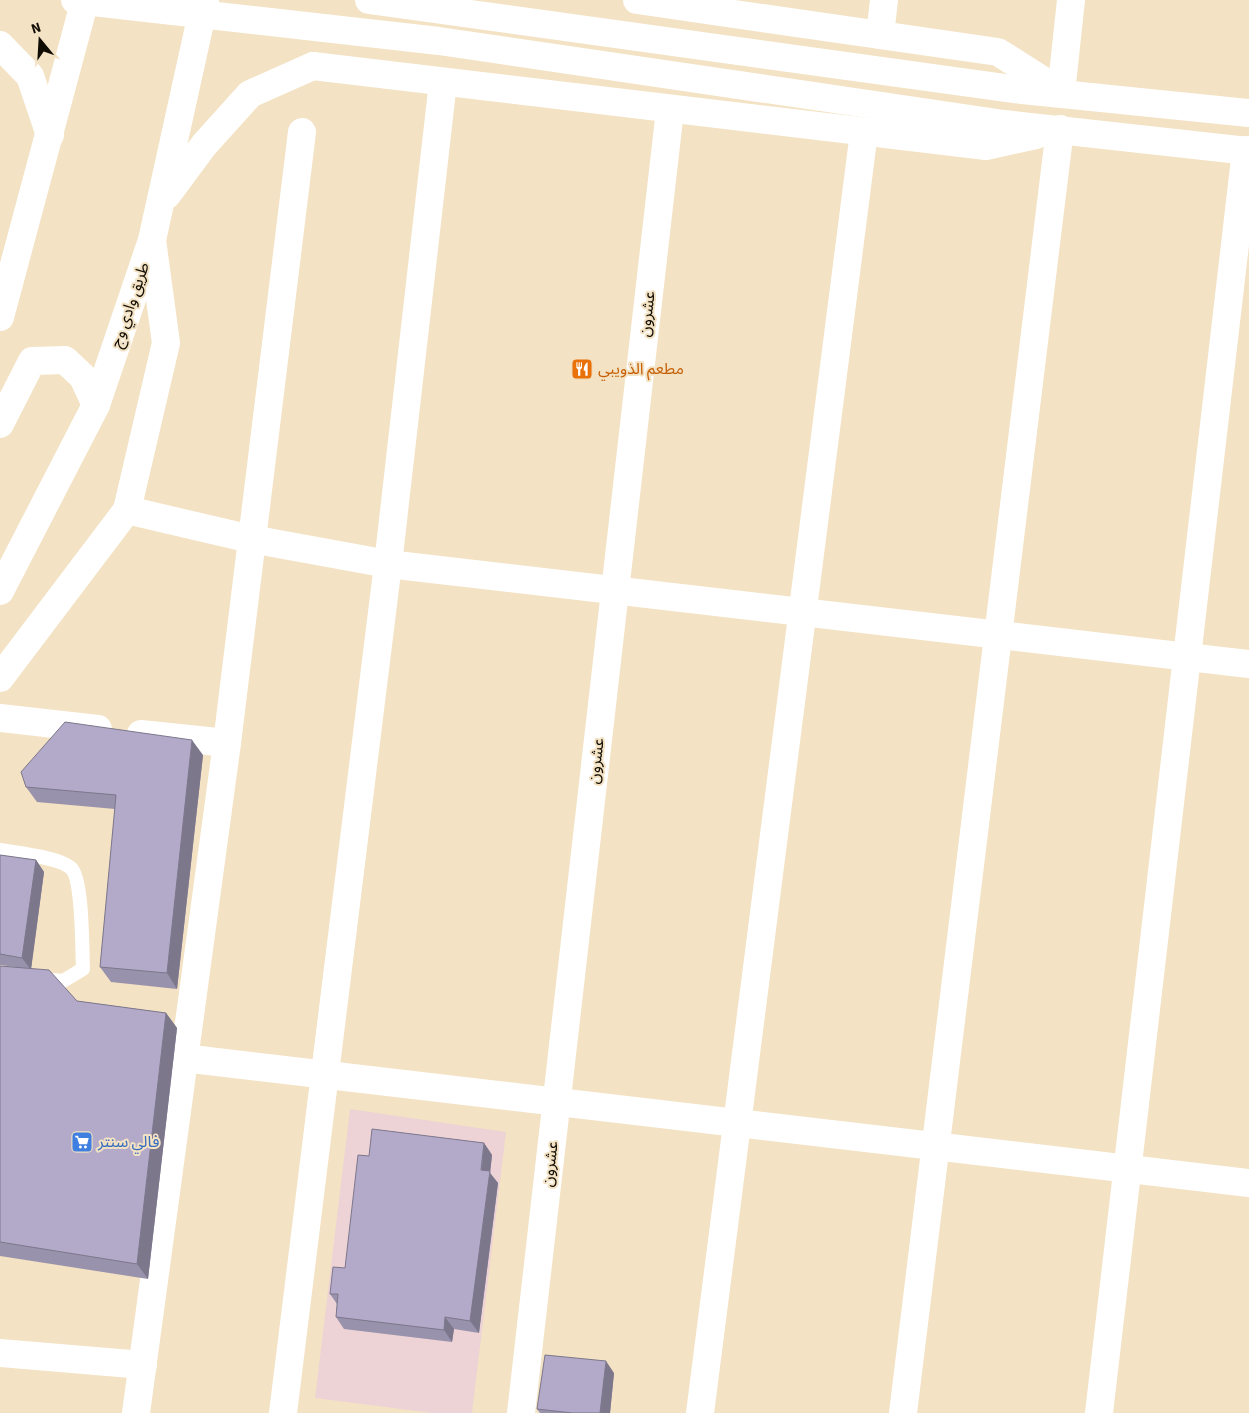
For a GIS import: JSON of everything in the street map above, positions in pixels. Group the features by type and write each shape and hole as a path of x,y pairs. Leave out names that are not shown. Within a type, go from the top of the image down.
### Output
{"main road":[{"path":"75,0 439,41 1004,124 1247,151 1099,1413"},
{"path":"0,317 85,0"},
{"name":"طريق وادي وج","path":"0,591 96,405 152,240 205,0"},
{"path":"369,0 1013,89 1061,92 1249,113"},
{"path":"880,35 884,0"},
{"path":"1061,92 1071,0"},
{"path":"645,1 681,3 998,52 1061,92"},
{"path":"0,45 30,76 50,135"},
{"path":"160,205 204,145 250,94 313,66 670,110 986,146 1060,129"},
{"path":"283,1413 388,564 443,82"},
{"name":"عشرون","path":"521,1413 670,110"},
{"path":"903,1413 1060,129"},
{"path":"136,1413 227,743 302,132"},
{"path":"700,1413 864,132"},
{"path":"0,678 127,510 166,343 152,240"},
{"path":"0,424 32,361 65,360 84,378 96,405"},
{"path":"127,510 251,538 388,564 1249,664"},
{"path":"0,718 227,743"},
{"path":"183,1058 1249,1183"},
{"path":"0,1353 143,1365"}],"lane":[{"path":"0,850 58,862 71,868 78,881 84,969 63,981 27,978"}],"shaded area":[{"path":"350,1109 506,1132 472,1413 432,1413 315,1398"}],"building":[{"path":"65,722 192,740 167,973 100,967 116,795 26,787 21,772"},
{"path":"0,855 36,860 22,958 0,954"},
{"name":"فالي سنتر","path":"0,966 49,970 77,1001 166,1013 137,1264 0,1242"},
{"path":"372,1129 484,1143 481,1170 490,1171 470,1321 445,1317 444,1330 336,1317 338,1294 330,1294 333,1267 345,1268 358,1155 369,1156"},
{"path":"545,1355 606,1361 600,1413 573,1413 537,1409"}],"place":[{"name":"مطعم الذويبي","path":"582,369"},
{"name":"فالي سنتر","path":"82,1142"}]}
